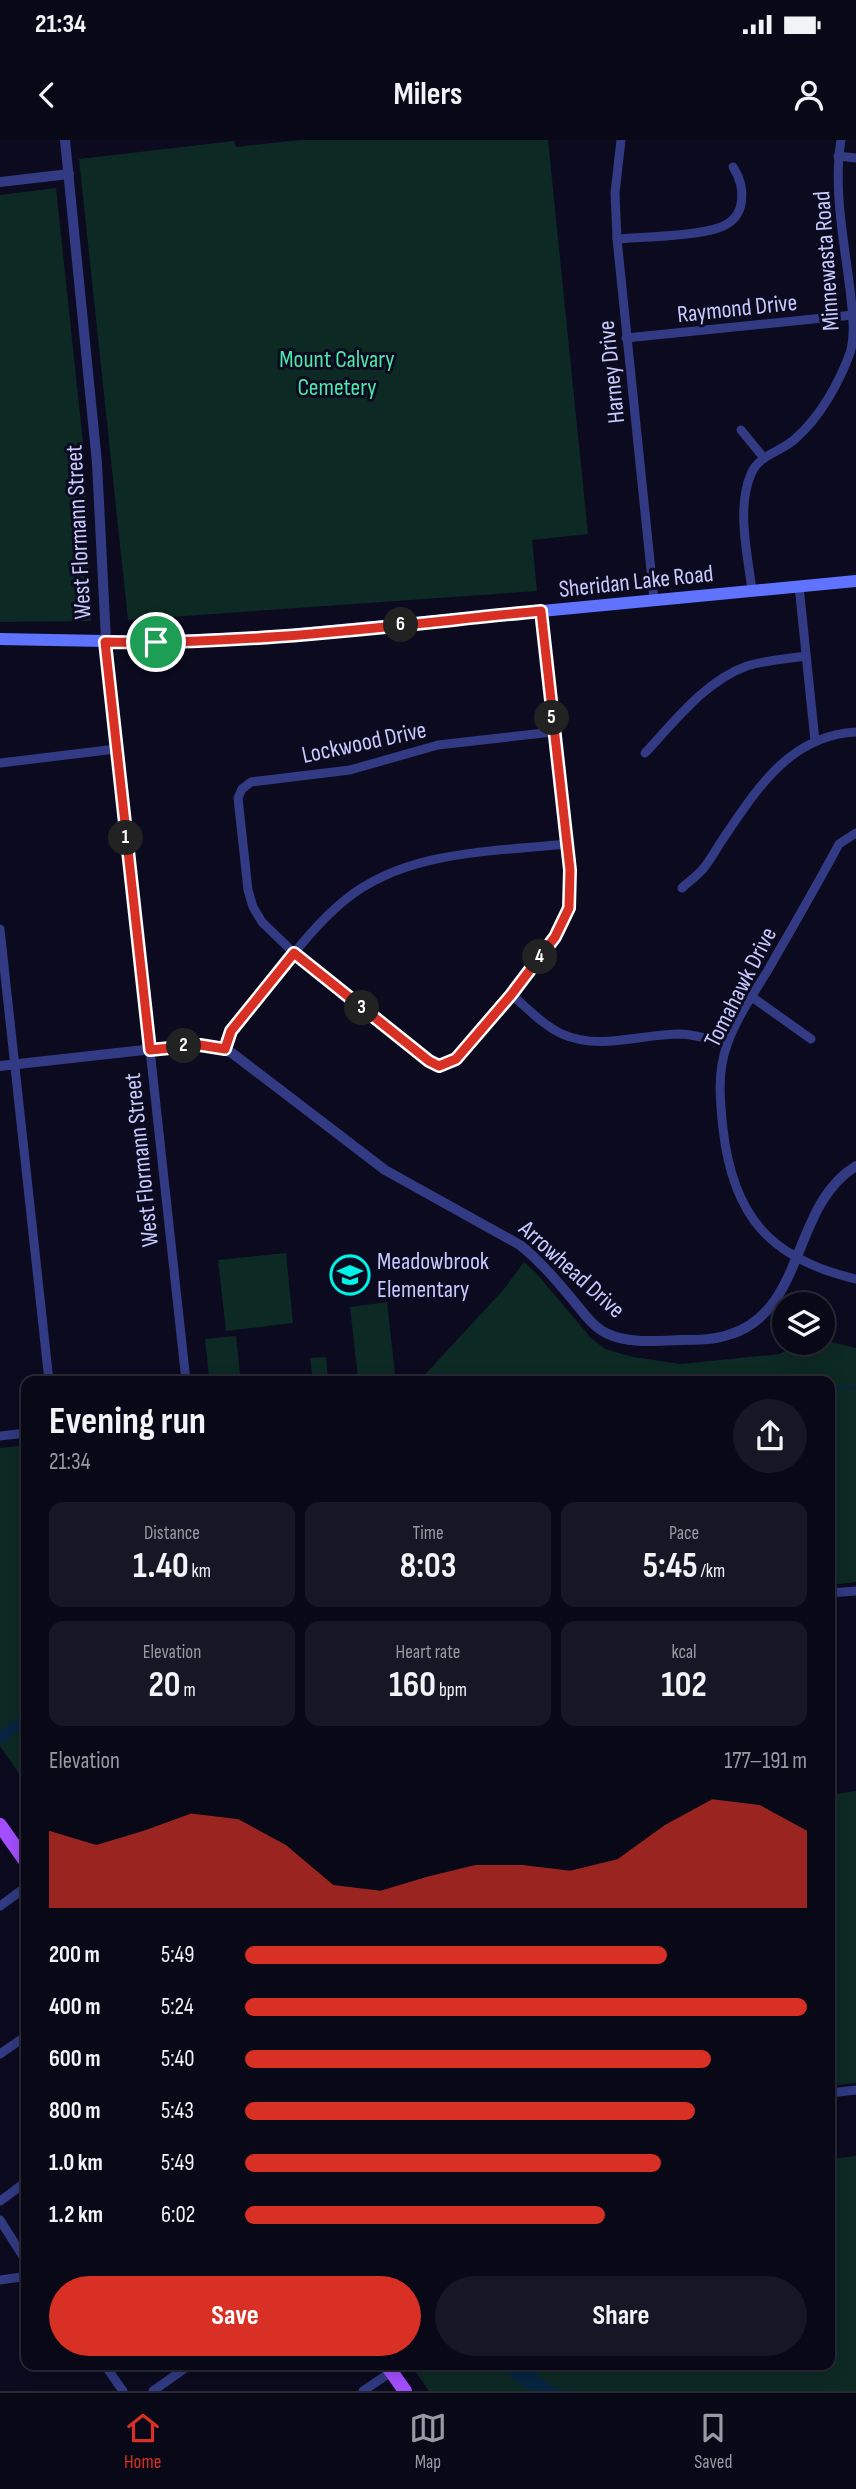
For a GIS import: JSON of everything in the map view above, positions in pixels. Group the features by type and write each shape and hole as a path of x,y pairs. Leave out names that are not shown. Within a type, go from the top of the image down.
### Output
{"main road":[{"name":"Sheridan Lake Road","path":"0,639 168,642 269,637 856,581"},
{"path":"0,1825 21,1855"},
{"path":"390,2370 405,2391"}],"street":[{"name":"West Flormann Street","path":"65,140 97,463 105,642 185,1376"},
{"name":"Harney Drive","path":"621,140 615,193 617,239 654,600"},
{"name":"Minnewasta Road","path":"752,591 744,517 745,495 751,472 764,458 795,440 818,414 851,350 853,315 839,193 838,156 841,140"},
{"path":"838,156 856,158"},
{"path":"617,239 703,231 727,224 736,215 742,201 742,184 733,167"},
{"path":"0,181 68,174"},
{"name":"Raymond Drive","path":"626,338 853,315"},
{"path":"741,430 764,458"},
{"path":"799,586 815,741"},
{"path":"294,953 429,1061 439,1066 456,1059 511,995 555,937 569,908 570,880 541,611"},
{"path":"645,753 695,700 726,677 744,667 762,662 806,656"},
{"name":"Lockwood Drive","path":"294,953 262,922 250,898 238,799 242,789 251,782 350,770 438,745 553,732"},
{"path":"682,888 702,870 754,794 776,767 815,741 846,732 856,732"},
{"path":"0,763 116,749"},
{"name":"Tomahawk Drive","path":"856,833 839,844 727,1043 720,1072 726,1152 733,1182 754,1222 773,1242 795,1257 827,1272 856,1279"},
{"path":"0,1066 200,1045 225,1049 231,1031 294,953 328,915 347,898 371,883 397,871 441,858 566,844"},
{"path":"0,929 48,1376"},
{"path":"511,995 550,1028 582,1041 601,1042 677,1034 700,1035 727,1043"},
{"path":"752,997 811,1039"},
{"name":"Arrowhead Drive","path":"225,1049 252,1066 385,1170 520,1245 548,1271 593,1323 607,1334 634,1340 719,1338 740,1331 759,1319 777,1299 819,1206 835,1184 856,1166"},
{"path":"0,1436 21,1434"},
{"path":"835,1593 856,1591"},
{"path":"0,1906 21,1891"},
{"path":"0,2054 21,2039"},
{"path":"835,2092 856,2090"},
{"path":"0,2201 21,2186"},
{"path":"0,2220 21,2253"},
{"path":"0,2280 21,2277"},
{"path":"108,2370 123,2391"},
{"path":"153,2391 183,2370"},
{"path":"363,2391 387,2370"}],"green space":[{"name":"Mount Calvary Cemetery","path":"300,140 548,140 588,534 532,540 537,591 128,620 79,159 234,141 236,147"},
{"path":"56,188 83,443 91,621 0,622 0,195"},
{"path":"286,1253 293,1323 226,1331 218,1260"},
{"path":"524,1262 591,1338 605,1349 633,1357 681,1364 772,1355 835,1355 835,1343 856,1348 856,1582 835,1584 835,1376 424,1376 504,1289"},
{"path":"387,1302 395,1374 358,1376 350,1307"},
{"path":"236,1336 240,1374 209,1376 205,1339"},
{"path":"326,1357 328,1376 312,1376 310,1358"},
{"path":"21,1446 21,1777 0,1746 0,1448"},
{"path":"856,1791 856,2083 835,2085 835,1794"},
{"path":"856,2156 856,2391 429,2391 414,2370 835,2370 835,2158"}],"water":[{"path":"21,1716 21,1729 0,1745 0,1731"},
{"path":"505,2370 533,2370 549,2384 565,2391 533,2390 514,2380"}],"waterway":[{"path":"835,1389 856,1387"}],"place":[{"name":"Meadowbrook Elementary","path":"350,1275"}],"route":[{"path":"541,611 570,870 569,908 555,937 511,995 456,1059 439,1066 429,1061 294,953 231,1031 225,1049 200,1045 150,1050 105,642 156,642 269,637 541,611"}]}
